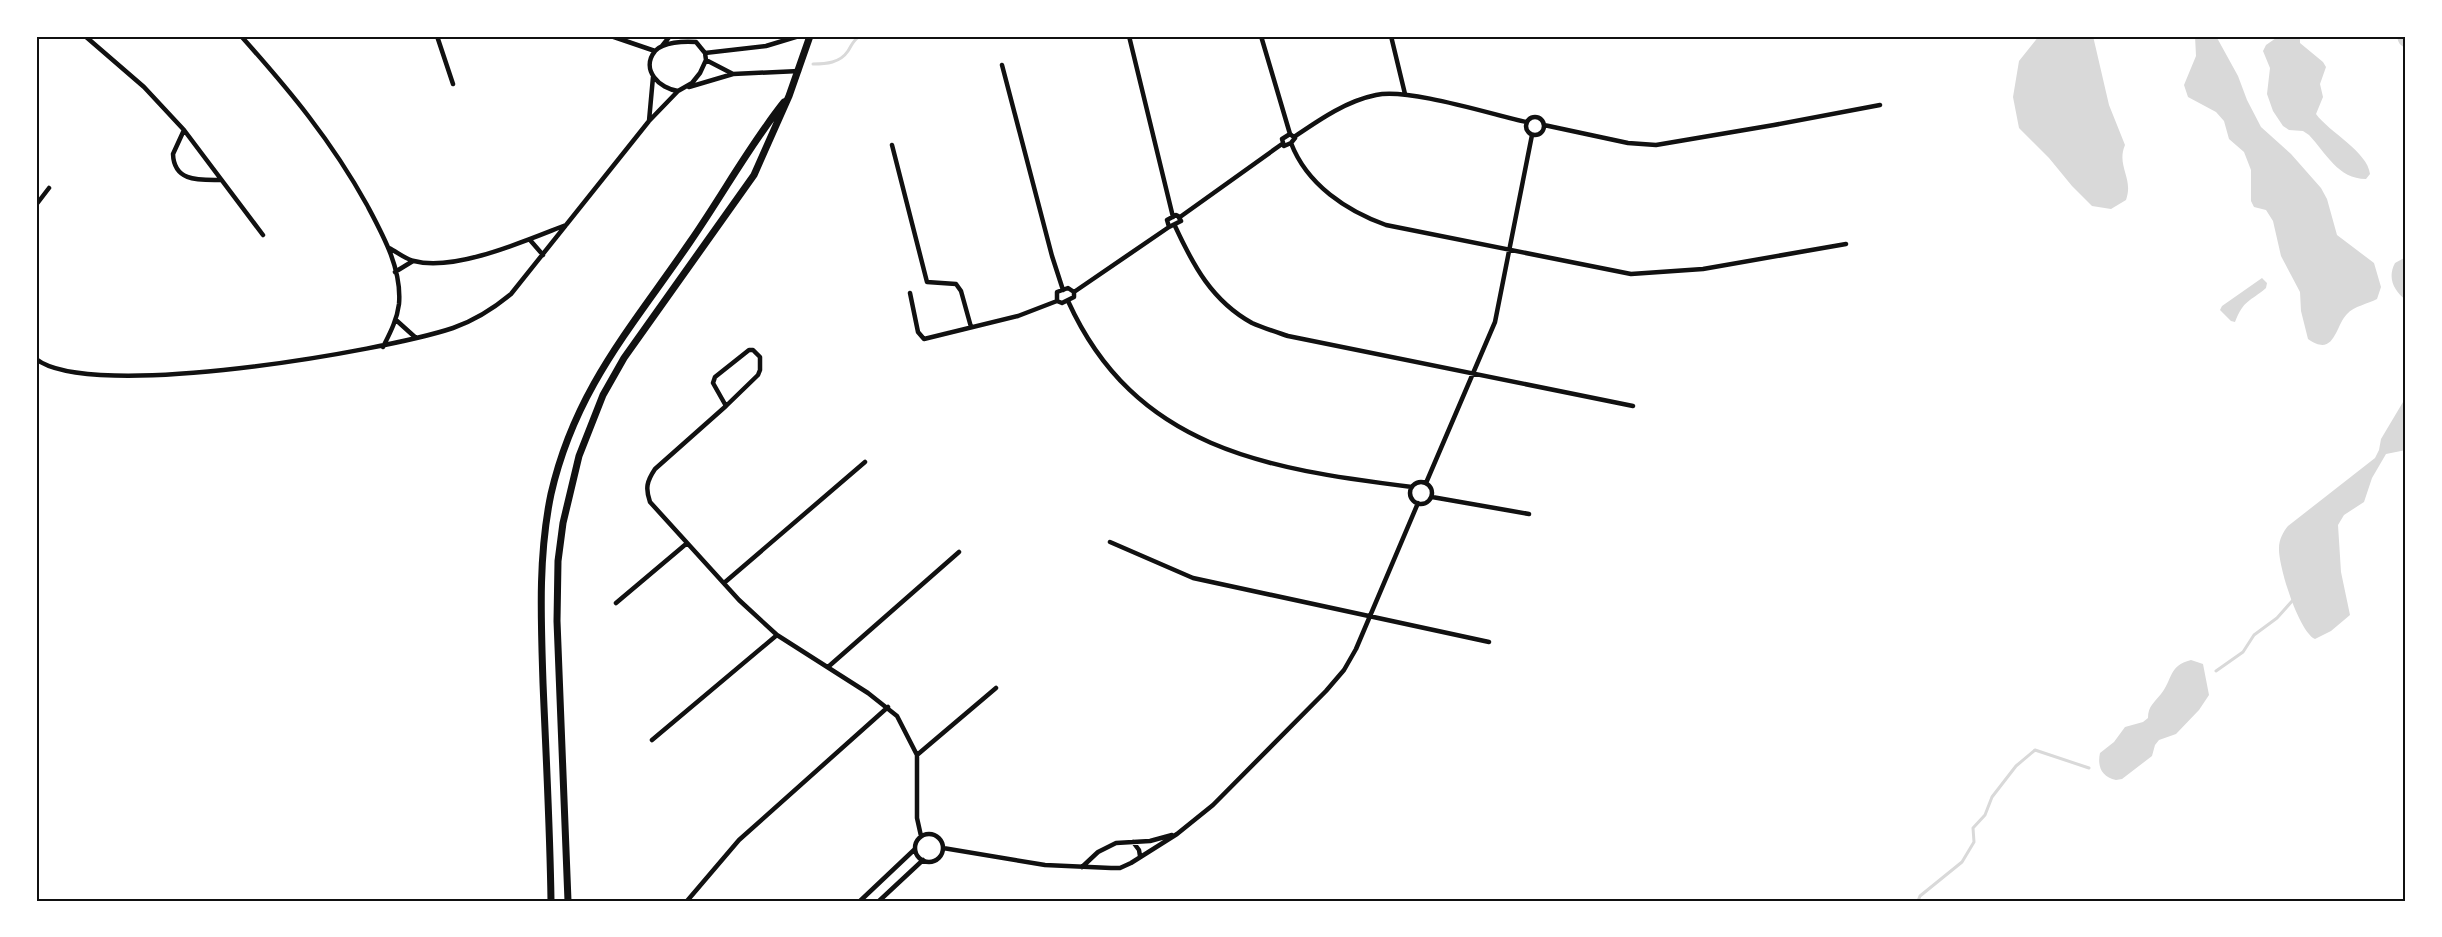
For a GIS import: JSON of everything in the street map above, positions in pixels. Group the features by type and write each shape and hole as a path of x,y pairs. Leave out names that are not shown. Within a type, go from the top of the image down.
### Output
{"main road":[{"path":"568,901 557,621 558,561 562,523 579,456 603,395 624,358 754,175 789,96 810,36"},
{"path":"552,901 541,619 544,537 552,493 577,416 592,384 616,344 719,200 764,127 789,96"}],"street":[{"path":"85,36 144,87 184,130 263,235"},
{"path":"241,36 294,95 327,139 357,187 389,248 399,303 396,320 383,347"},
{"path":"437,36 453,84"},
{"path":"611,36 655,51"},
{"path":"662,47 670,36"},
{"path":"705,53 758,48 799,36"},
{"path":"1129,36 1173,217"},
{"path":"1261,36 1295,140 1286,146 1282,144"},
{"path":"1391,36 1406,94"},
{"path":"649,121 653,77 651,62 655,51 678,42 696,39 705,53 706,60 700,73 684,89"},
{"path":"706,60 733,74"},
{"path":"1002,65 1063,290"},
{"path":"653,77 658,85 667,90 678,91 733,74 799,71"},
{"path":"36,360 42,364 80,374 142,375 250,367 383,347 453,328 489,312 511,294 649,121 678,91"},
{"path":"1526,122 1406,94 1378,94 1354,102 1292,136 1284,138 1282,144 1180,217 1167,220 1210,289 1229,307 1253,323 1288,336 1475,372 1633,406"},
{"path":"1544,125 1628,143 1656,145 1880,105"},
{"path":"1526,122 1537,117 1542,120 1544,125 1541,133 1532,135"},
{"path":"1526,122 1527,131 1532,135"},
{"path":"184,130 173,154 179,171 193,180 220,180"},
{"path":"1426,483 1495,322 1532,135"},
{"path":"1291,143 1299,161 1311,176 1334,198 1361,216 1386,225 1630,274 1703,269 1846,244"},
{"path":"892,145 927,282 956,284 961,291 971,327"},
{"path":"36,205 49,188"},
{"path":"910,293 918,332 924,339 1018,316 1057,301 1062,303 1068,301 1074,297 1074,292 1180,222 1180,217"},
{"path":"389,248 413,261 443,263 530,240 566,225"},
{"path":"530,240 543,255"},
{"path":"395,272 413,261"},
{"path":"1057,301 1057,292 1068,288 1074,292"},
{"path":"1068,301 1080,326 1097,351 1126,386 1151,410 1174,426 1227,450 1256,460 1352,480 1412,487 1418,483 1426,483 1432,489 1432,497 1427,502 1418,503 1412,498 1412,487"},
{"path":"396,320 416,338"},
{"path":"726,406 713,383 715,377 743,353 753,350 760,357 758,375 726,406 656,469 648,480 646,492 650,502 686,544 777,635 888,707 905,727 917,754 917,818 921,836"},
{"path":"724,583 865,462"},
{"path":"1432,497 1529,514"},
{"path":"943,848 1045,865 1082,867 1100,862 1120,868 1177,834 1213,805 1344,670 1356,649 1418,503"},
{"path":"1110,542 1192,578 1489,642"},
{"path":"616,603 686,544"},
{"path":"828,667 959,552"},
{"path":"652,740 777,635"},
{"path":"917,754 996,688"},
{"path":"687,901 739,840 888,707"},
{"path":"1082,867 1098,852 1116,843 1150,841 1177,834"},
{"path":"860,901 915,849 915,844 921,836 934,835 940,840 943,848 937,859 923,860 879,901"},
{"path":"1133,842 1140,856"},
{"path":"915,849 923,860"},
{"path":"1098,852 1100,862"}],"shaded area":[{"path":"2039,36 2093,36 2109,105 2125,145 2122,159 2128,192 2126,200 2111,209 2092,206 2019,128 2013,97 2019,61"},
{"path":"2195,36 2216,36 2238,76 2261,127 2291,154 2321,188 2327,199 2337,235 2374,263 2381,287 2377,299 2350,311 2329,343 2317,344 2308,339 2301,311 2300,292 2281,256 2273,221 2266,210 2254,207 2251,201 2251,170 2244,152 2229,139 2224,121 2216,112 2188,97 2184,85 2196,56"},
{"path":"2279,36 2300,36 2300,43 2323,62 2326,67 2320,84 2323,97 2316,114 2363,158 2370,174 2366,179 2356,178 2340,170 2309,135 2303,131 2289,130 2283,126 2273,111 2267,94 2270,68 2263,51 2266,45"},
{"path":"2406,257 2406,300 2395,288 2392,274 2395,263"},
{"path":"2262,278 2267,283 2266,288 2245,305 2235,322 2231,321 2220,310 2222,306"},
{"path":"2406,397 2406,450 2386,454 2372,478 2364,502 2344,515 2338,525 2341,572 2350,615 2331,631 2315,639 2302,624 2286,583 2279,548 2283,533 2288,526 2375,458 2381,439"},
{"path":"2191,660 2203,664 2209,695 2199,710 2176,734 2159,740 2152,756 2122,779 2116,780 2104,774 2099,763 2100,753 2114,742 2125,727 2143,722 2148,718 2150,708 2165,688 2175,669"}],"waterway":[{"path":"813,64 828,63 841,58 860,36"},
{"path":"2216,671 2243,652 2254,635 2277,618 2293,600"},
{"path":"1918,901 1920,896 1962,862 1974,842 1973,828 1985,815 1992,797 2016,766 2035,750 2089,768"}]}
